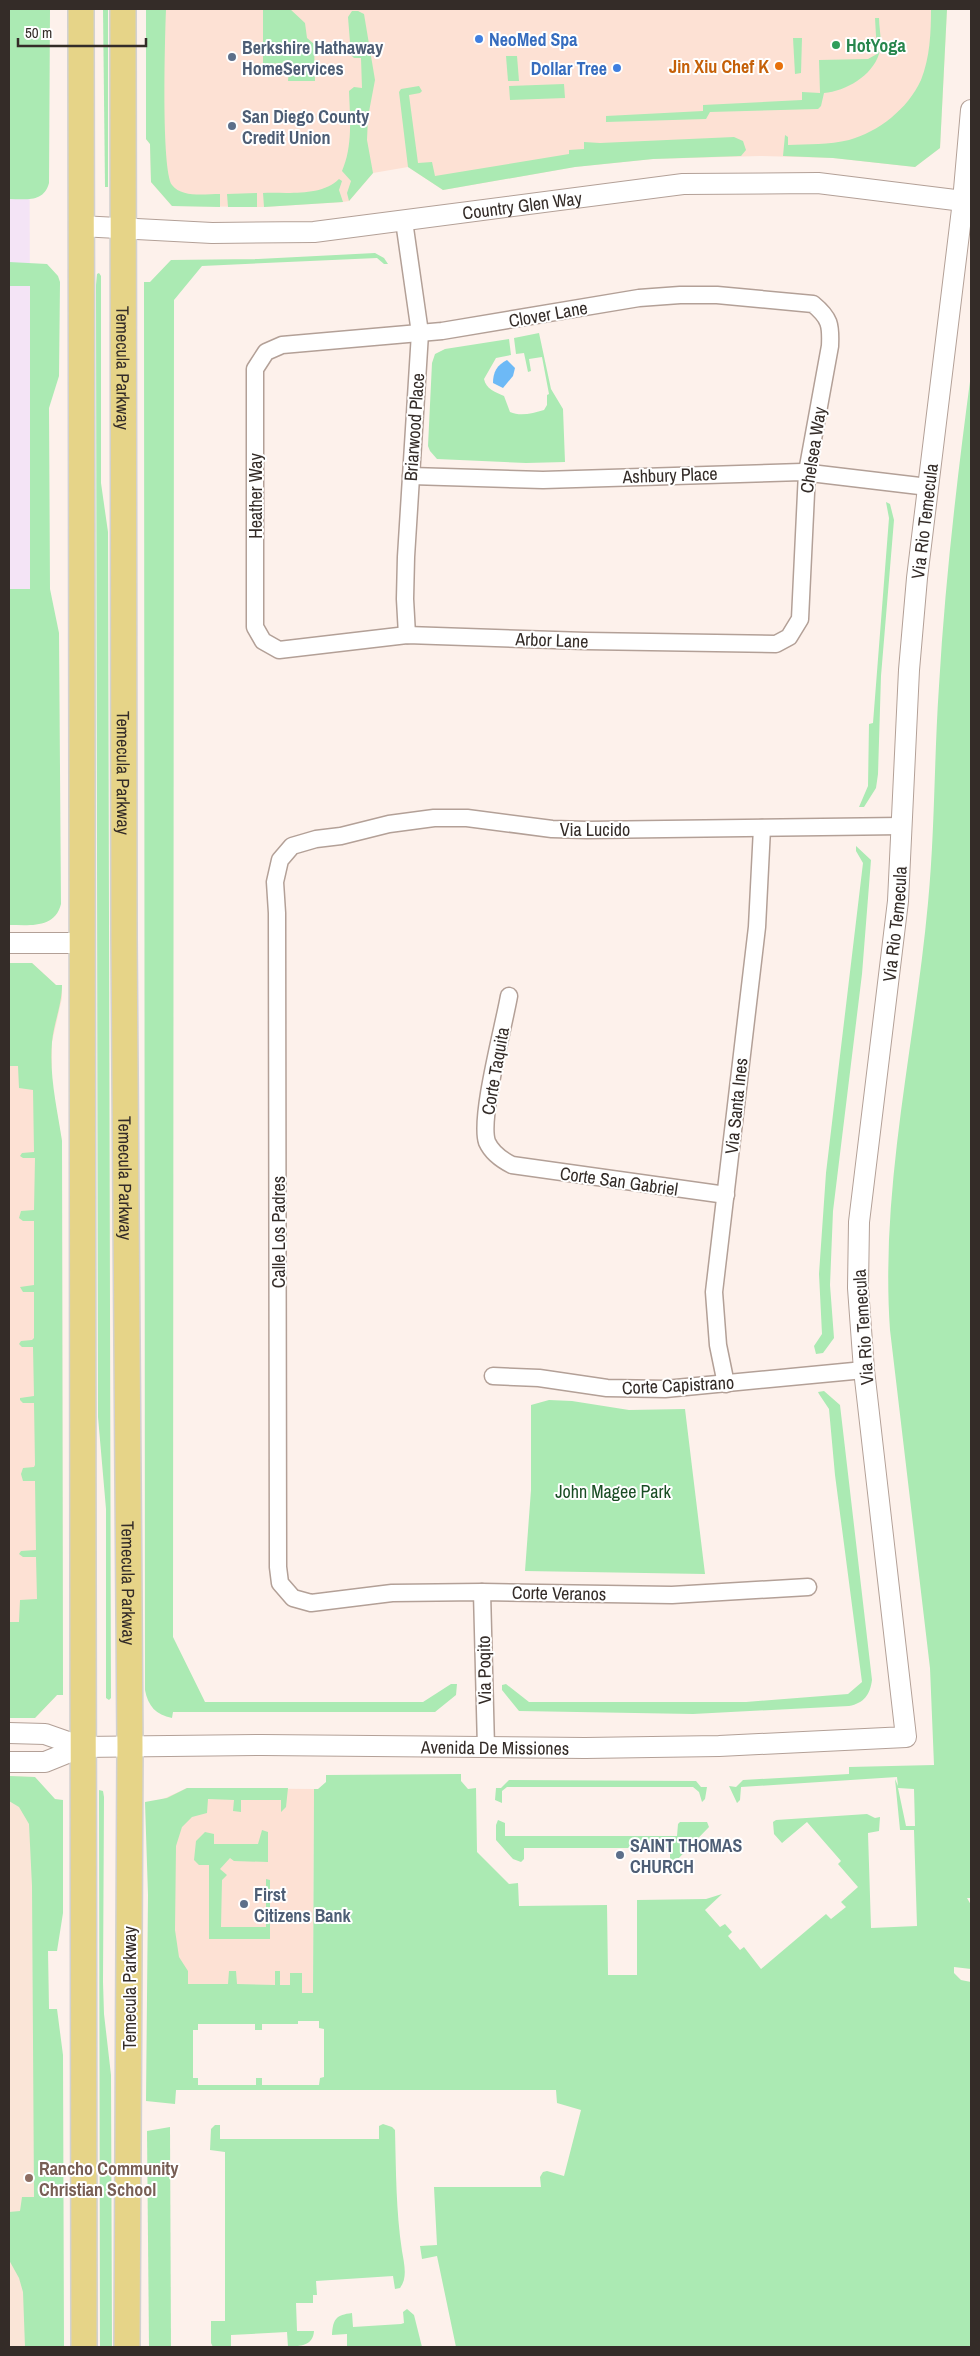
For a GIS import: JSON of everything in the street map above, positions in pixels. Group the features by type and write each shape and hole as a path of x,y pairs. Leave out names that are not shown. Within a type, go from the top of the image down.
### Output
{"main road":[{"path":"81,9 84,2347"},
{"name":"Temecula Parkway","path":"124,9 124,938 130,1746 127,2347"}],"street":[{"name":"Via Rio Temecula","path":"906,1737 864,1370 858,1288 859,1222 898,901 909,670 928,487 963,201 971,110"},
{"name":"Country Glen Way","path":"80,226 123,230 314,232 683,184 818,183 963,201"},
{"name":"Briarwood Place","path":"404,221 420,333 405,599 407,635"},
{"name":"Clover Lane","path":"282,346 486,325 639,298 717,295 813,304"},
{"name":"Chelsea Way","path":"801,604 806,472 830,346 831,324 822,311 813,304"},
{"name":"Heather Way","path":"279,650 262,641 255,627 255,369 266,352 282,346"},
{"name":"Ashbury Place","path":"411,476 543,480 770,471 806,472 928,487"},
{"name":"Arbor Lane","path":"279,650 407,635 586,641 776,644 789,637 800,619 801,604"},
{"name":"Via Lucido","path":"292,846 389,824 434,818 467,818 552,829 578,830 902,826"},
{"name":"Via Santa Ines","path":"726,1384 718,1345 714,1292 757,927 762,828"},
{"name":"Calle Los Padres","path":"292,846 280,860 275,882 277,913 278,1567 280,1583 293,1598 311,1603"},
{"path":"9,943 82,942"},
{"name":"Corte Taquita","path":"510,996 485,1119 488,1142 498,1158 512,1166"},
{"name":"Corte San Gabriel","path":"512,1166 726,1195"},
{"name":"Corte Capistrano","path":"493,1376 539,1378 607,1388 665,1389 864,1370"},
{"name":"Corte Veranos","path":"311,1603 392,1593 482,1592 672,1596 808,1587"},
{"name":"Via Poqito","path":"482,1592 486,1748"},
{"name":"Avenida De Missiones","path":"9,1733 45,1734 82,1747 486,1748 719,1746 906,1737"},
{"name":"Avenida De Missiones","path":"9,1762 45,1762 82,1747"}],"shaded area":[{"path":"9,9 29,9 32,925 9,925"},
{"path":"146,9 947,9 940,148 915,167 833,158 760,156 653,159 575,167 443,190 408,167 373,173 349,201 343,202 264,207 172,206 151,182 150,144 146,139"},
{"path":"9,963 32,963 56,985 62,985 62,998 52,1042 52,1086 62,1141 63,1695 57,1695 35,1718 9,1718"},
{"name":"Rancho Community Christian School","path":"9,1776 35,1777 48,1951 50,2347 9,2347"},
{"path":"187,1788 314,1789 313,1993 179,1993 161,1800"}],"green space":[{"path":"9,9 50,9 49,183 43,194 27,199 9,199"},
{"path":"103,9 108,9 108,187 105,187"},
{"path":"146,9 166,9 165,129 166,155 172,185 176,189 188,194 220,194 220,207 172,206 151,182 150,144 146,139"},
{"path":"263,9 290,9 305,23 307,38 314,44 315,81 288,81 289,69 284,63 263,64"},
{"path":"931,9 947,9 940,148 915,167 833,158 783,156 785,135 788,137 788,145 841,142 871,131 900,110 915,91 924,72 931,27"},
{"path":"352,11 364,14 375,80 368,117 367,140 373,173 349,201 347,193 351,181 342,171 346,161 349,142 349,91 354,87 362,88 361,58 354,58 351,55 348,17"},
{"path":"875,18 879,18 881,41 876,62 871,69 849,86 824,93 821,106 818,109 710,112 706,119 606,122 606,116 703,111 703,105 802,100 802,92 820,93 819,60 868,59 877,54"},
{"path":"793,38 802,38 801,73 795,74"},
{"path":"506,56 517,56 519,81 508,81"},
{"path":"564,84 565,98 510,100 509,86"},
{"path":"419,86 422,91 420,93 409,95 418,163 432,162 435,176 569,154 569,150 584,149 584,142 600,143 734,137 743,141 746,150 741,156 653,159 575,167 443,190 408,167 399,92 401,89"},
{"path":"339,179 342,181 339,190 343,202 264,207 263,193 313,191 332,185"},
{"path":"257,193 257,207 228,207 227,194"},
{"path":"375,253 384,258 388,264 384,264 377,258 202,266 174,300 173,1637 205,1702 423,1702 451,1684 457,1684 456,1695 435,1712 173,1712 172,1718 161,1715 154,1709 148,1701 145,1690 144,282 150,282 171,260 258,259"},
{"path":"9,262 47,264 58,276 60,282 59,376 49,408 50,589 59,633 61,904 53,918 47,922 33,925 9,925 9,589 30,589 30,286 9,286"},
{"path":"99,273 101,276 101,483 108,532 111,1698 109,1700 106,1698 106,1509 98,1417 96,285 97,274"},
{"path":"539,333 551,389 563,409 565,462 526,463 437,459 428,446 432,363 435,354 445,349 509,339 511,355 496,358 484,379 489,388 504,396 510,412 518,414 531,413 544,410 547,405 547,395 549,394 542,357 529,359 531,371 528,372 524,353 516,354 514,338"},
{"path":"971,374 971,1898 967,1898 971,1905 971,1969 954,1967 954,1973 961,1980 971,1982 971,2347 456,2347 437,2256 422,2259 420,2246 437,2245 434,2187 541,2187 540,2177 543,2172 547,2171 564,2176 581,2110 557,2103 556,2090 176,2090 175,2104 146,2101 148,1895 145,1802 167,1798 187,1788 288,1788 286,1807 281,1812 281,1800 241,1800 241,1812 233,1811 234,1800 208,1799 207,1813 192,1817 182,1827 176,1846 175,1930 179,1957 188,1971 188,1984 228,1984 229,1971 236,1971 237,1984 275,1985 275,1971 280,1971 280,1985 290,1985 290,1973 302,1973 302,1993 313,1993 314,1789 318,1789 326,1782 326,1775 461,1774 461,1781 468,1789 476,1788 477,1852 509,1884 518,1883 519,1906 607,1905 608,1975 637,1975 637,1900 706,1899 722,1894 705,1910 720,1927 725,1924 732,1932 728,1936 740,1950 744,1947 761,1969 826,1914 831,1919 846,1907 841,1902 858,1887 838,1864 841,1861 807,1822 782,1843 774,1834 773,1822 776,1820 867,1814 875,1818 880,1817 879,1831 868,1833 871,1928 917,1926 914,1830 900,1830 895,1779 898,1786 897,1777 741,1787 740,1800 737,1803 729,1786 736,1787 743,1780 849,1774 849,1767 934,1765 930,1668 890,1330 888,1276 894,1169 928,903 937,713 945,608","holes":["898,1788 914,1789 915,1826 906,1826","298,2021 319,2021 319,2028 324,2029 324,2077 320,2078 319,2085 262,2085 262,2078 256,2078 256,2085 198,2085 198,2078 193,2078 193,2030 198,2030 198,2024 255,2024 255,2030 262,2030 262,2024 298,2024"]},
{"path":"886,502 890,504 894,520 881,676 878,774 876,788 864,807 859,807 868,786 869,724 873,723 889,518"},
{"path":"856,846 871,860 862,974 833,1211 830,1285 834,1338 823,1353 816,1354 814,1346 822,1334 819,1274 826,1173 863,863 856,851"},
{"path":"9,963 32,963 56,985 62,985 51,1054 54,1091 62,1141 63,1695 57,1695 35,1718 9,1718 9,1622 19,1622 20,1600 37,1599 36,1557 23,1557 19,1554 21,1551 36,1550 35,1481 23,1481 21,1474 23,1468 34,1467 35,1465 34,1403 23,1403 20,1400 20,1398 34,1396 33,1347 22,1347 19,1344 21,1341 34,1338 34,1292 23,1292 20,1287 34,1285 34,1221 23,1221 19,1218 21,1211 34,1210 35,1158 23,1158 20,1156 22,1153 34,1152 33,1090 19,1088 18,1066 9,1066"},
{"path":"824,1391 840,1405 872,1680 870,1690 865,1698 859,1703 849,1706 693,1714 519,1711 502,1690 502,1685 506,1684 529,1702 746,1702 848,1694 862,1682 835,1475 829,1409 818,1392"},
{"name":"John Magee Park","path":"549,1400 572,1401 629,1410 685,1409 705,1574 525,1571 531,1490 531,1405"},
{"path":"9,1776 35,1777 55,1799 63,1800 63,1913 57,1951 48,1951 49,2009 57,2009 63,2055 64,2347 25,2347 23,2292 19,2278 9,2260 9,2212 20,2211 22,2197 34,2197 32,1886 29,1824 19,1807 9,1801"},
{"path":"509,1780 696,1781 701,1787 707,1787 705,1799 702,1802 699,1792 693,1787 507,1787 502,1791 502,1803 495,1800 496,1788 501,1788"},
{"path":"99,1790 103,1791 104,1797 103,1982 104,2014 111,2075 112,2347 100,2347"},
{"path":"498,1820 505,1823 505,1836 677,1836 678,1824 680,1822 707,1822 709,1827 675,1862 670,1860 670,1848 524,1848 524,1859 521,1862 513,1859 496,1840"},
{"path":"262,1830 268,1832 268,1862 234,1861 230,1858 220,1869 227,1875 222,1880 221,1927 266,1927 266,1879 270,1880 270,1939 209,1939 209,1865 199,1865 194,1860 196,1841 205,1832 214,1834 214,1844 258,1844"},
{"path":"383,2124 395,2130 397,2206 405,2270 404,2280 400,2288 395,2289 393,2276 316,2281 317,2295 313,2295 313,2303 296,2303 297,2331 314,2331 311,2340 305,2344 288,2347 287,2332 231,2335 231,2347 213,2347 211,2343 211,2321 225,2321 225,2152 210,2150 211,2129 215,2125 220,2125 220,2139 379,2139 379,2126"},
{"path":"170,2127 171,2347 149,2347 147,2131"},
{"path":"407,2309 414,2315 422,2347 347,2347 347,2334 332,2335 336,2319 342,2315 352,2313 353,2327 401,2324 404,2323 403,2312"}],"water":[{"path":"507,360 515,368 513,376 503,388 493,383 493,379 498,367"}],"place":[{"name":"NeoMed Spa","path":"479,39"},
{"name":"HotYoga","path":"836,45"},
{"name":"Berkshire Hathaway HomeServices","path":"232,57"},
{"name":"Jin Xiu Chef K","path":"779,66"},
{"name":"Dollar Tree","path":"617,68"},
{"name":"San Diego County Credit Union","path":"232,126"},
{"name":"SAINT THOMAS CHURCH","path":"620,1855"},
{"name":"First Citizens Bank","path":"244,1904"},
{"name":"Rancho Community Christian School","path":"29,2178"}]}
